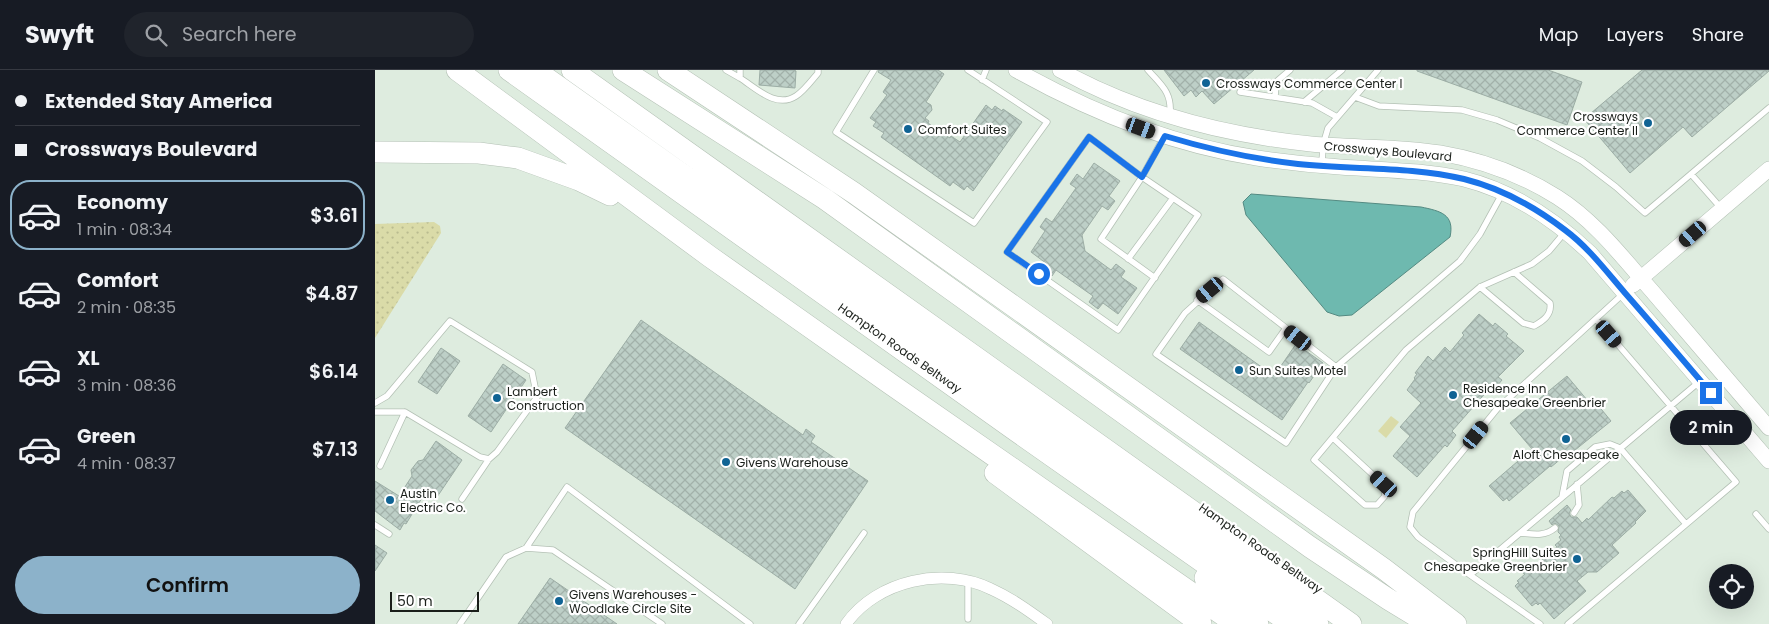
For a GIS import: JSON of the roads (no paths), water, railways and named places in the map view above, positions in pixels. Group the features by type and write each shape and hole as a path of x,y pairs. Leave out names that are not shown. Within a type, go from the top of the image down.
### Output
{"highway":[{"path":"457,70 709,256 1236,624"},
{"name":"Hampton Roads Beltway","path":"509,70 1291,624"},
{"path":"535,70 1318,624"},
{"path":"572,70 1351,624"},
{"name":"Hampton Roads Beltway","path":"592,70 1369,624"},
{"path":"623,70 825,199 1310,547 1429,624"},
{"path":"670,71 854,193 1391,574 1456,624"},
{"path":"375,152 470,152 518,158 579,180 630,205 709,256"},
{"path":"892,385 1003,480 1201,624"},
{"path":"1114,499 1258,624"}],"street":[{"name":"Crossways Boulevard","path":"1016,70 1076,102 1116,119 1165,136 1215,150 1255,158 1322,166 1422,172 1465,180 1503,193 1524,203 1566,231 1590,253 1769,461"},
{"name":"Crossways Boulevard","path":"1059,70 1109,93 1169,116 1229,131 1270,139 1323,145 1440,153 1480,162 1521,178 1558,198 1590,223 1641,279 1769,428"},
{"path":"1625,292 1769,170"},
{"path":"846,624 854,613 886,590 920,579 959,578 990,588 1047,624"}],"lane":[{"path":"726,70 771,98 783,100 797,96 818,73 818,70"},
{"path":"740,70 740,78"},
{"path":"874,70 837,132 974,223 1047,122 968,70"},
{"path":"982,80 986,70"},
{"path":"1148,70 1168,93 1171,102 1169,116"},
{"path":"1275,98 1276,82 1290,70"},
{"path":"1304,102 1342,70"},
{"path":"1322,166 1323,145 1328,128 1378,70"},
{"path":"1240,92 1312,103 1337,117"},
{"path":"1355,96 1379,106 1462,110 1497,120 1541,138 1582,161 1617,187 1645,213 1769,108"},
{"path":"1155,278 1101,239 1142,177 1165,136"},
{"path":"1089,137 1173,198 1198,215 1118,330 1007,252 1089,137"},
{"path":"1691,174 1722,210"},
{"path":"1335,367 1223,279 1197,300 1185,313 1156,354 1286,444 1335,367 1460,261 1480,234 1503,193"},
{"path":"1129,259 1173,198"},
{"path":"1333,438 1384,484 1385,496 1377,505 1365,505 1314,460 1406,350 1480,287 1532,264 1549,251 1566,231"},
{"path":"1480,287 1523,323 1534,326 1549,315 1550,303 1514,272"},
{"path":"1540,624 1418,537 1410,527 1413,512 1497,409 1625,292"},
{"path":"1197,300 1269,352 1286,328"},
{"path":"1568,624 1736,482 1596,319"},
{"path":"375,403 387,396 450,321 532,372 537,397 497,452 489,459 462,499"},
{"path":"1470,575 1700,380"},
{"path":"375,412 405,412 480,457 489,459"},
{"path":"380,466 405,412"},
{"path":"1561,498 1567,471 1595,447 1611,444 1620,448 1686,524"},
{"path":"1574,513 1579,505 1577,484"},
{"path":"526,548 567,487 751,624"},
{"path":"1756,514 1769,529"},
{"path":"375,525 389,534"},
{"path":"1520,533 1541,535 1549,533 1555,528"},
{"path":"799,624 864,533"},
{"path":"460,624 505,557 526,548 553,550 662,624"},
{"path":"968,582 968,619"}],"water":[{"path":"1251,194 1421,207 1440,212 1448,218 1451,229 1450,237 1352,315 1339,316 1327,312 1246,215 1243,202"}],"place":[{"name":"Crossways Commerce Center I","path":"1206,83"},
{"name":"Crossways Commerce Center II","path":"1648,123"},
{"name":"Comfort Suites","path":"908,129"},
{"name":"Sun Suites Motel","path":"1239,370"},
{"name":"Residence Inn Chesapeake Greenbrier","path":"1453,395"},
{"name":"Lambert Construction","path":"497,398"},
{"name":"Aloft Chesapeake","path":"1566,439"},
{"name":"Givens Warehouse","path":"726,462"},
{"name":"Austin Electric Co.","path":"390,500"},
{"name":"SpringHill Suites Chesapeake Greenbrier","path":"1577,559"},
{"name":"Givens Warehouses - Woodlake Circle Site","path":"559,601"}]}
